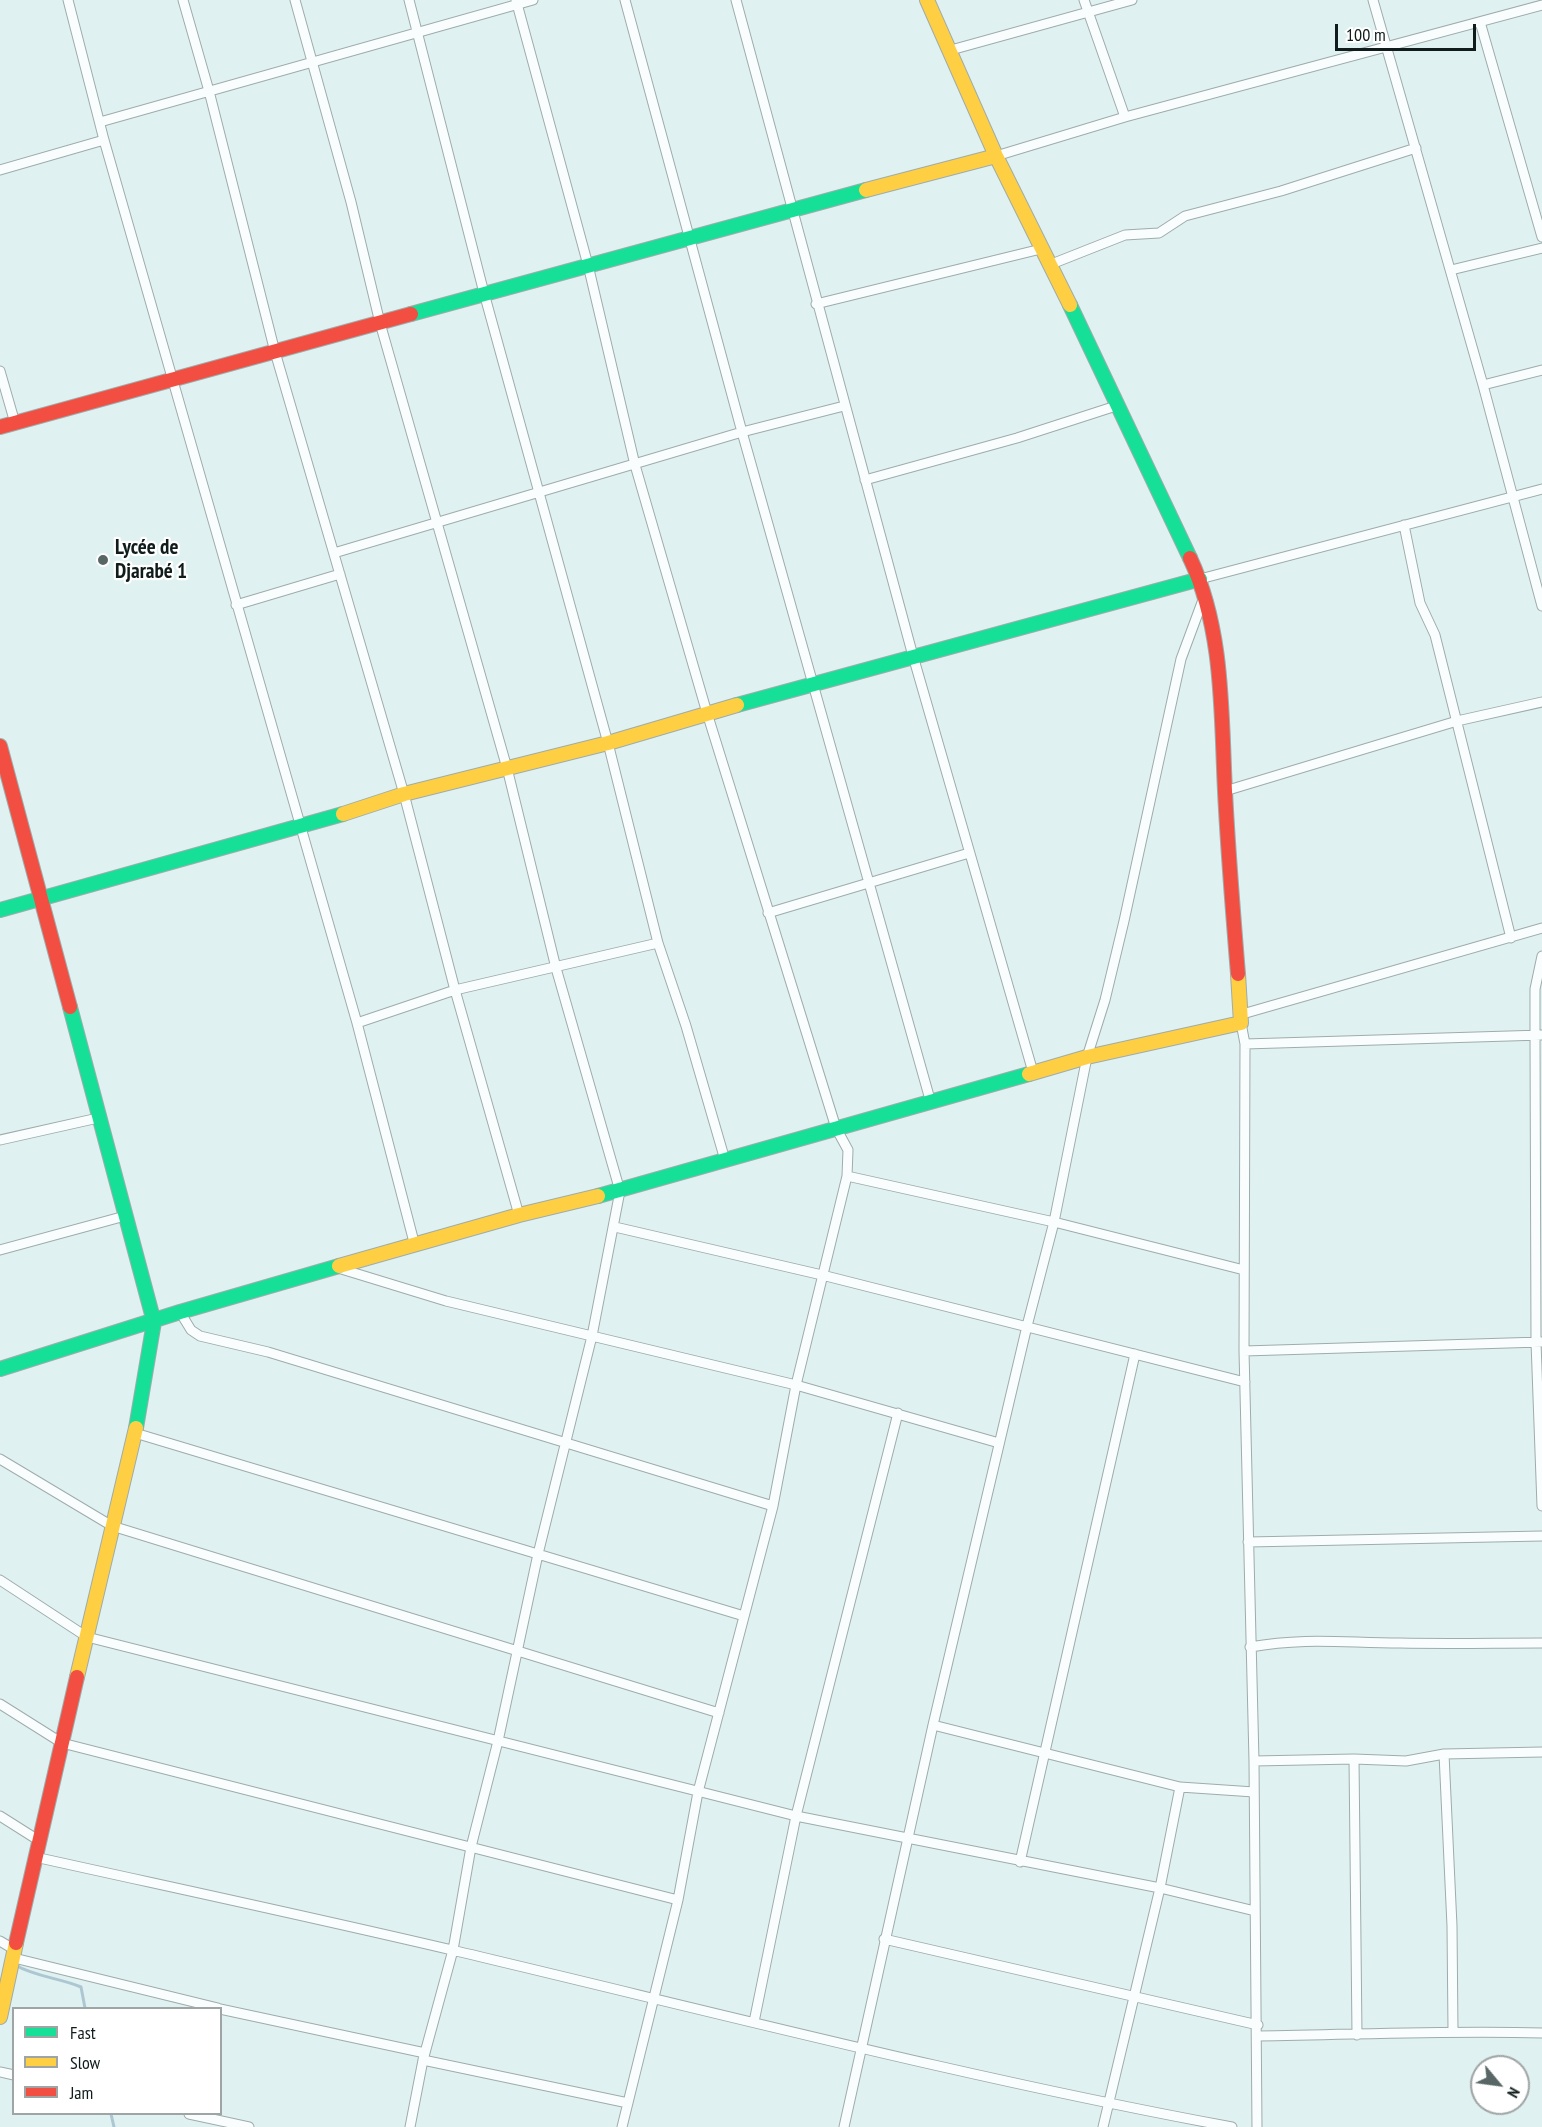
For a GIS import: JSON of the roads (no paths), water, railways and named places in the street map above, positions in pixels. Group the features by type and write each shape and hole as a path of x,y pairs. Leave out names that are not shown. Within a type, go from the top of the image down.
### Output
{"street":[{"path":"68,0 104,140 175,380 236,605 357,1023 415,1246"},
{"path":"183,0 209,91 275,352 404,794 454,990 519,1215"},
{"path":"295,0 380,322 507,768 556,968 620,1191 615,1227 592,1336 538,1554 519,1651 471,1847 453,1950 424,2056 410,2127"},
{"path":"409,0 484,293 608,743 658,943 686,1026 725,1160"},
{"path":"100,122 517,2 533,0"},
{"path":"625,0 742,432 931,1103"},
{"path":"736,0 816,304 913,656 1033,1072"},
{"path":"927,0 996,156 1119,405 1200,579 1216,648 1223,703 1225,791 1240,1019 1245,1044 1244,1351 1254,1761 1258,2025 1257,2127"},
{"path":"1084,0 1125,117"},
{"path":"951,50 1132,0"},
{"path":"1373,0 1451,270 1542,606"},
{"path":"517,2 588,265 635,465 768,913 836,1128 848,1149 847,1176 796,1385 773,1506 698,1792 678,1900 622,2127"},
{"path":"0,427 791,209 996,156 1125,117 1542,5"},
{"path":"1480,22 1542,237"},
{"path":"0,170 104,140"},
{"path":"1049,265 1125,235 1159,232 1185,216 1281,190 1416,148"},
{"path":"1451,270 1542,248"},
{"path":"816,304 1041,249"},
{"path":"1483,385 1542,370"},
{"path":"0,371 15,423"},
{"path":"865,480 1017,438 1119,405"},
{"path":"334,553 742,432 844,406"},
{"path":"0,910 302,827 404,794 608,743 813,683 1542,489"},
{"path":"1404,525 1420,603 1435,635 1511,938"},
{"path":"236,605 340,574"},
{"path":"844,2127 884,1938 999,1443 1054,1222 1088,1057 1105,1000 1124,921 1181,660 1204,597"},
{"path":"1225,791 1457,721 1542,702"},
{"path":"0,746 154,1322 135,1433 38,1840 0,2017"},
{"path":"768,913 969,853"},
{"path":"0,1369 180,1312 519,1215 620,1191 1033,1072 1240,1019 1542,928"},
{"path":"357,1023 454,990 658,943"},
{"path":"1542,956 1535,989 1538,1035 1542,1506"},
{"path":"1245,1044 1538,1035"},
{"path":"0,1140 98,1118"},
{"path":"847,1176 1054,1222 1244,1270"},
{"path":"0,1250 125,1216"},
{"path":"615,1227 822,1275 1245,1382"},
{"path":"338,1268 447,1301 796,1385 999,1443"},
{"path":"180,1312 191,1330 200,1336 268,1352 773,1506"},
{"path":"1244,1351 1539,1342"},
{"path":"1020,1862 1135,1354"},
{"path":"754,2022 796,1816 898,1413"},
{"path":"135,1433 744,1616"},
{"path":"0,1459 112,1526 719,1713"},
{"path":"1248,1542 1542,1536"},
{"path":"0,1580 87,1637 796,1816 1160,1888 1255,1911"},
{"path":"1250,1647 1288,1640 1318,1639 1399,1643 1542,1643"},
{"path":"0,1704 62,1743 678,1900"},
{"path":"933,1725 1180,1786 1254,1792"},
{"path":"1254,1761 1354,1759 1406,1761 1444,1754 1542,1752"},
{"path":"1444,1754 1452,1926 1453,2030"},
{"path":"1354,1759 1357,2036"},
{"path":"1103,2127 1160,1888 1180,1786"},
{"path":"0,1816 38,1840"},
{"path":"35,1857 453,1950 860,2049 1109,2105 1232,2127"},
{"path":"884,1938 1258,2025"},
{"path":"0,1941 15,1954 212,2007"},
{"path":"222,2010 628,2103"},
{"path":"1258,2036 1357,2036 1453,2030 1542,2033"},
{"path":"194,2115 249,2127"}],"waterway":[{"path":"15,1965 81,1987 85,2007"},
{"path":"111,2115 114,2127"}],"place":[{"name":"Lycée de Djarabé 1","path":"103,560"}]}
